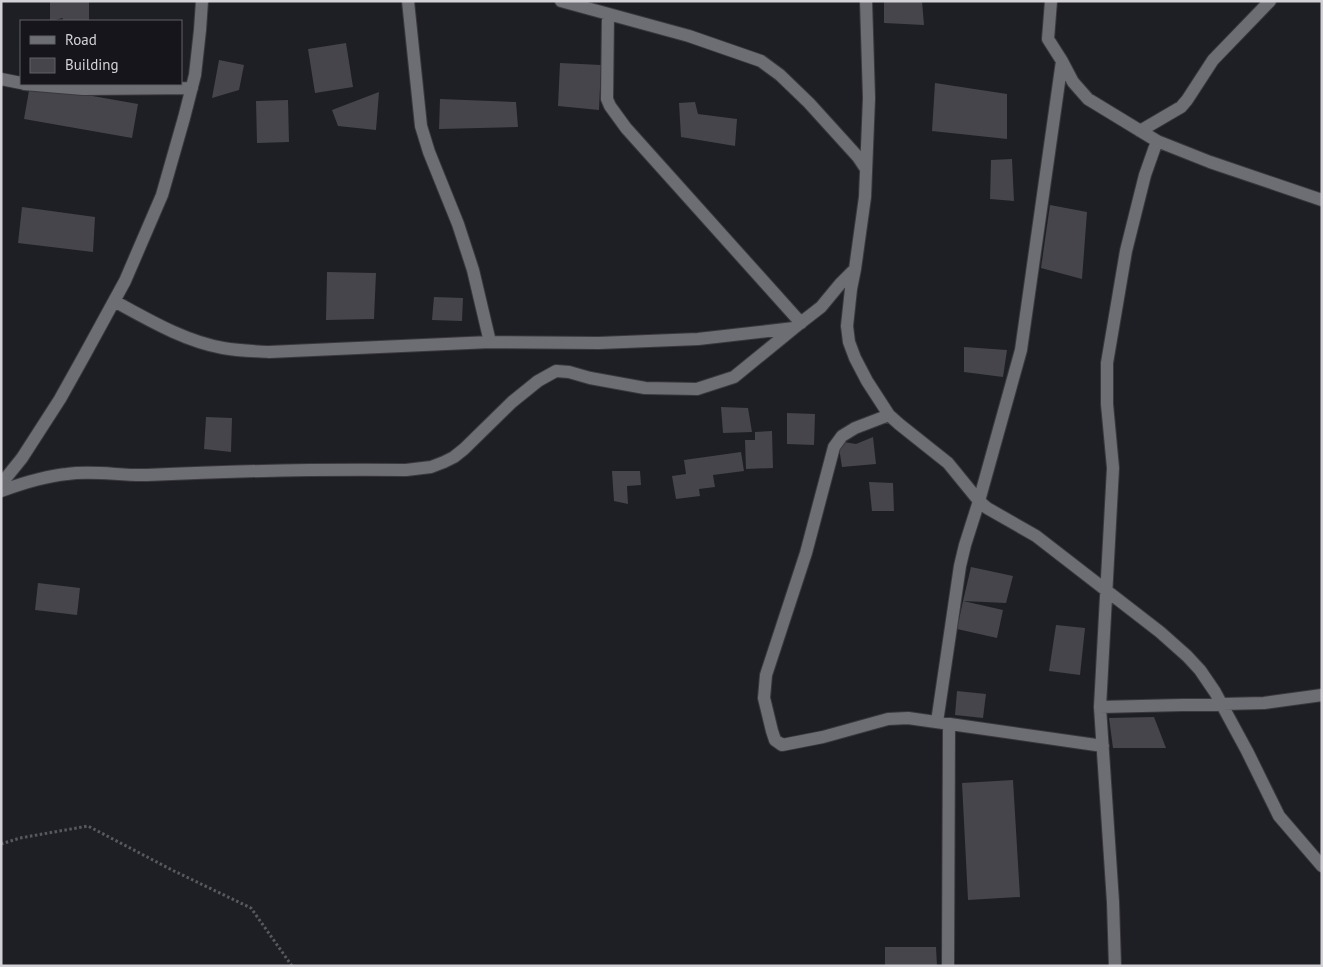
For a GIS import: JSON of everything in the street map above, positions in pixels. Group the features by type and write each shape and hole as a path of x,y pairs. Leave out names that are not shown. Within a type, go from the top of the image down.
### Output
{"street":[{"path":"1,484 22,458 60,399 125,281 162,195 195,75 202,1"},
{"path":"408,1 421,126 429,152 458,224 473,270 490,342"},
{"path":"561,1 688,36 762,61 780,75 809,103 858,157 866,169"},
{"path":"866,1 869,98 865,197 847,326 849,342 867,381 889,415 948,463 987,508 1036,536 1107,589 1187,656 1200,670 1221,705 1247,751 1278,816 1322,866"},
{"path":"1051,1 1048,39 1062,60 1073,82 1088,99 1157,141 1210,162 1322,200"},
{"path":"1140,131 1181,106 1214,60 1270,1"},
{"path":"608,14 607,99 610,106 626,128 797,325"},
{"path":"948,966 943,723 960,566 1021,350 1062,60"},
{"path":"1,79 20,82"},
{"path":"43,85 82,89 192,88"},
{"path":"1114,966 1113,902 1100,707 1113,468 1107,404 1107,363 1126,251 1145,175 1157,141"},
{"path":"1,490 32,481 67,474 85,473 142,475 227,471 406,470 431,467 444,462 464,449 512,402 538,381 556,371 645,388 697,389 734,377 821,307 855,269"},
{"path":"114,301 155,324 188,338 221,348 240,351 269,352 490,342 599,343 698,339 797,325"},
{"path":"889,415 855,428 842,436 834,447 806,553 766,675 764,698 776,740 782,745 823,737 888,719 908,718 1103,746"},
{"path":"1100,707 1264,703 1322,695"}],"path":[{"path":"1,844 20,838 88,826 172,870 251,908 292,966"}],"building":[{"path":"50,1 89,1 89,20 62,20 63,18 50,20"},
{"path":"884,1 922,1 924,25 884,23"},
{"path":"346,43 353,87 315,93 308,49"},
{"path":"219,60 244,65 239,90 212,98"},
{"path":"560,63 601,65 599,110 558,106"},
{"path":"935,83 1007,94 1007,139 932,131"},
{"path":"30,85 138,104 132,138 24,119"},
{"path":"379,92 376,130 338,126 332,110"},
{"path":"440,99 516,102 518,127 439,129"},
{"path":"288,100 289,142 257,143 256,101"},
{"path":"695,102 698,114 737,119 735,146 681,137 679,103"},
{"path":"1012,159 1014,201 990,199 991,160"},
{"path":"1050,205 1087,212 1082,279 1041,268"},
{"path":"22,207 95,217 93,252 18,243"},
{"path":"327,272 376,273 374,319 326,320"},
{"path":"434,297 463,298 462,321 432,320"},
{"path":"964,347 1007,350 1003,377 964,372"},
{"path":"721,407 748,408 752,432 723,433"},
{"path":"787,413 815,414 814,445 787,444"},
{"path":"206,417 232,418 231,452 204,449"},
{"path":"772,431 773,468 746,469 745,440 755,440 755,432"},
{"path":"873,437 876,464 842,467 838,441 856,444"},
{"path":"741,452 744,471 713,475 715,487 699,489 700,496 676,499 672,476 686,474 684,460"},
{"path":"612,471 640,471 641,485 627,486 628,504 614,501"},
{"path":"869,482 893,483 894,511 872,511"},
{"path":"971,567 1013,576 1006,603 963,601"},
{"path":"38,583 80,588 77,615 35,610"},
{"path":"963,601 1003,610 997,638 957,629"},
{"path":"1056,625 1085,628 1080,675 1049,671"},
{"path":"957,691 986,694 983,718 955,715"},
{"path":"1154,717 1166,748 1113,748 1109,718"},
{"path":"1013,780 1020,897 968,900 962,783"},
{"path":"885,947 936,947 937,966 885,966"}]}
